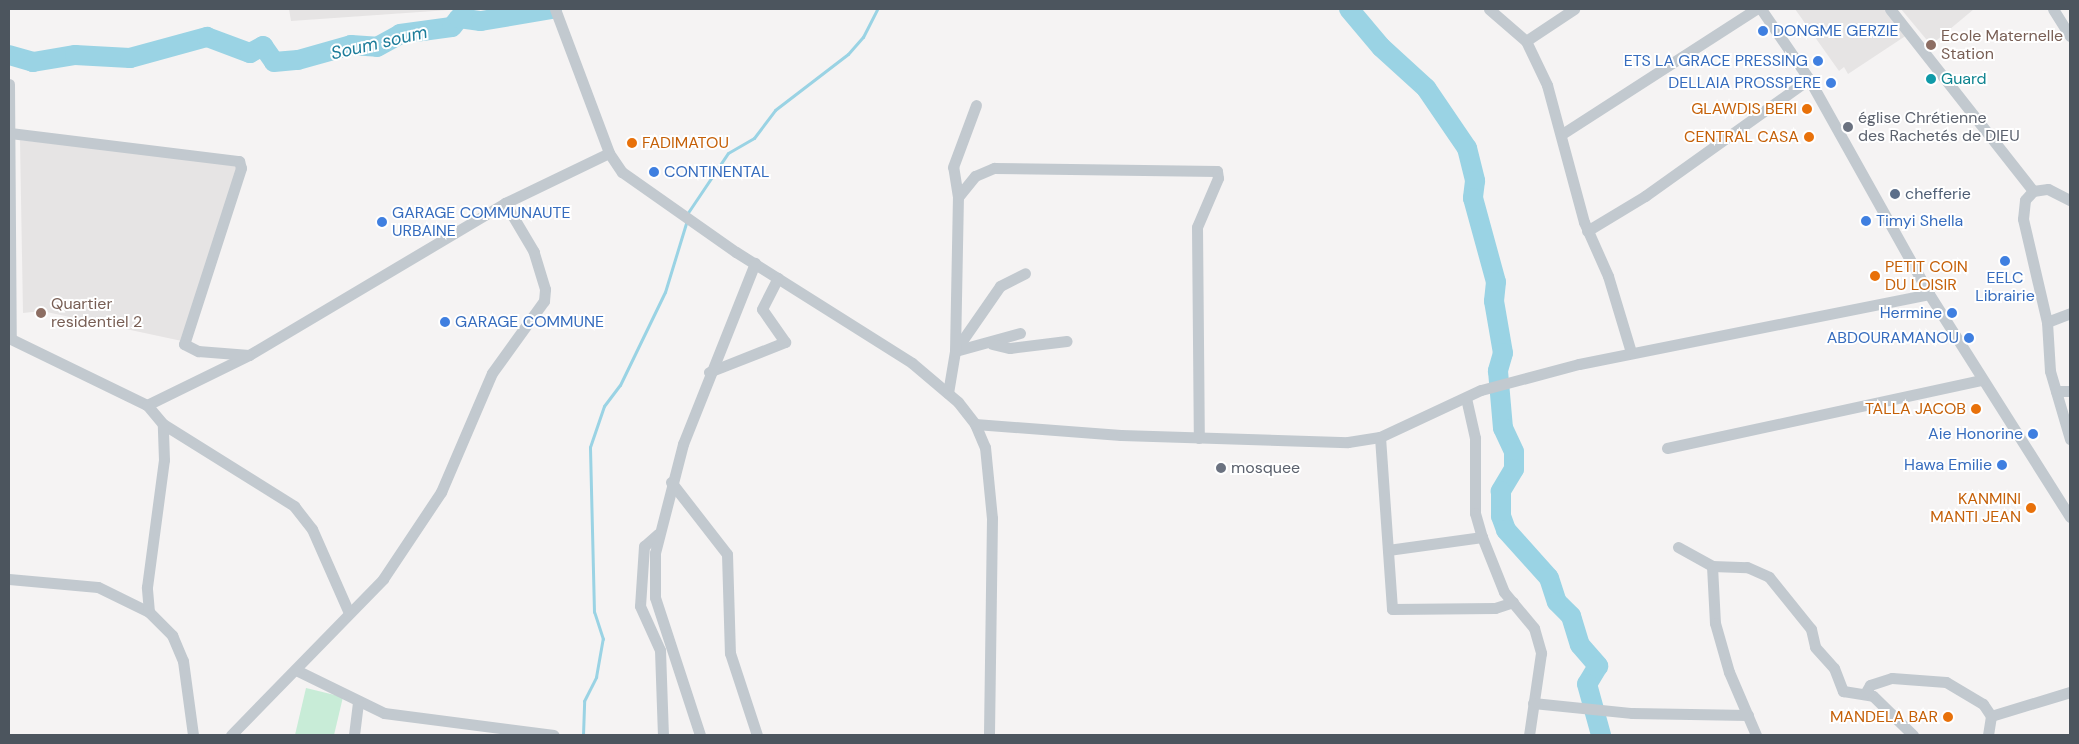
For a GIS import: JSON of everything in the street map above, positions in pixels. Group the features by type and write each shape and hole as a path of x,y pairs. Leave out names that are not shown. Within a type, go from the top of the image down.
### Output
{"street":[{"path":"1488,9 1526,41 1547,85 1587,230 1608,276 1631,352"},
{"path":"1552,9 1556,20"},
{"path":"1526,41 1574,9"},
{"path":"1562,134 1756,9"},
{"path":"1760,9 1809,79 1929,294 2070,517"},
{"path":"1890,9 2033,191"},
{"path":"2053,9 2070,36"},
{"path":"556,13 609,152 635,184 668,203 755,264 912,363 948,393 975,424 985,448 992,518 989,735"},
{"path":"1587,230 1645,196 1809,79"},
{"path":"9,84 10,342 148,405 163,424 294,506 312,529 349,613"},
{"path":"948,393 955,350 958,197 953,167 976,105"},
{"path":"10,133 239,161 241,168 184,344 198,352 249,355"},
{"path":"148,405 249,355 505,204 609,152"},
{"path":"958,197 975,176 994,168 1217,171 1218,178 1197,227 1199,438"},
{"path":"2070,200 2048,189 2033,191 2025,200 2023,219 2047,322 2056,391 2070,439"},
{"path":"231,735 383,579 441,492 492,373 544,301 545,289 534,252 505,204"},
{"path":"700,735 655,597 658,534 671,482 709,372 755,264"},
{"path":"955,350 1000,286 1025,273"},
{"path":"709,372 785,342 762,309 778,278"},
{"path":"975,424 1199,438 1348,442 1380,437 1481,390 1631,352 1700,344 1929,294"},
{"path":"2047,322 2070,313"},
{"path":"955,350 990,343 1020,333"},
{"path":"990,343 1010,348 1067,341"},
{"path":"1667,448 1982,380"},
{"path":"2056,391 2070,391"},
{"path":"1466,398 1475,438 1475,514 1494,573 1513,602 1534,628 1541,652 1529,735"},
{"path":"149,612 147,587 164,460 163,424"},
{"path":"1380,437 1392,609 1495,608 1513,602"},
{"path":"671,482 727,554 730,652 757,735"},
{"path":"658,534 644,546 640,606 660,650 663,735"},
{"path":"1388,550 1482,537"},
{"path":"1678,547 1712,566 1747,567 1769,577 1811,629 1815,646 1834,668 1843,691 1866,692 1913,735"},
{"path":"1712,566 1715,623 1756,735"},
{"path":"9,579 98,587 149,612 172,635 183,661 193,735"},
{"path":"296,670 358,703 384,713 554,735"},
{"path":"1866,692 1870,685 1884,680 1922,677 1965,691 1983,704 1991,716 1988,735"},
{"path":"1991,716 2070,692"},
{"path":"354,735 358,703"},
{"path":"1533,703 1602,710 1748,715"}],"shaded area":[{"path":"289,9 463,9 291,21"},
{"path":"1795,9 1886,9 1907,35 1848,74 1844,67 1839,71"},
{"path":"1901,9 1974,9 1931,45"},
{"path":"20,140 235,163 239,168 182,341 42,311 23,313"}],"green space":[{"path":"306,688 343,697 334,735 295,735"}],"waterway":[{"name":"Soum soum","path":"9,55 33,62 75,55 130,58 207,37 250,53 263,46 274,62 298,60 351,45 377,47 400,34 452,27 459,18 481,21 552,9"},
{"path":"687,214 728,153 754,138 775,110 848,54 863,37 877,9"},
{"path":"1349,9 1381,47 1426,88 1467,148 1475,181 1473,198 1496,282 1494,301 1503,353 1498,371 1503,428 1514,452 1514,469 1501,491 1501,516 1506,530 1549,578 1557,602 1571,616 1580,645 1598,666 1587,684 1601,735"},
{"path":"583,735 584,701 596,677 603,639 594,612 590,447 604,406 620,385 665,292 687,220"}],"place":[{"name":"DONGME GERZIE","path":"1763,31"},
{"name":"Ecole Maternelle Station","path":"1931,45"},
{"name":"ETS LA GRACE PRESSING","path":"1818,61"},
{"name":"Guard","path":"1931,79"},
{"name":"DELLAIA PROSSPERE","path":"1831,83"},
{"name":"GLAWDIS BERI","path":"1807,109"},
{"name":"église Chrétienne des Rachetés de DIEU","path":"1848,127"},
{"name":"CENTRAL CASA","path":"1809,137"},
{"name":"FADIMATOU","path":"632,143"},
{"name":"CONTINENTAL","path":"654,172"},
{"name":"chefferie","path":"1895,194"},
{"name":"Timyi Shella","path":"1866,221"},
{"name":"GARAGE COMMUNAUTE URBAINE","path":"382,222"},
{"name":"EELC Librairie","path":"2005,261"},
{"name":"PETIT COIN DU LOISIR","path":"1875,276"},
{"name":"Quartier residentiel 2","path":"41,313"},
{"name":"Hermine","path":"1952,313"},
{"name":"GARAGE COMMUNE","path":"445,322"},
{"name":"ABDOURAMANOU","path":"1969,338"},
{"name":"TALLA JACOB","path":"1976,409"},
{"name":"Aie Honorine","path":"2033,434"},
{"name":"Hawa Emilie","path":"2002,465"},
{"name":"mosquee","path":"1221,468"},
{"name":"KANMINI MANTI JEAN","path":"2031,508"},
{"name":"MANDELA BAR","path":"1948,717"}]}
